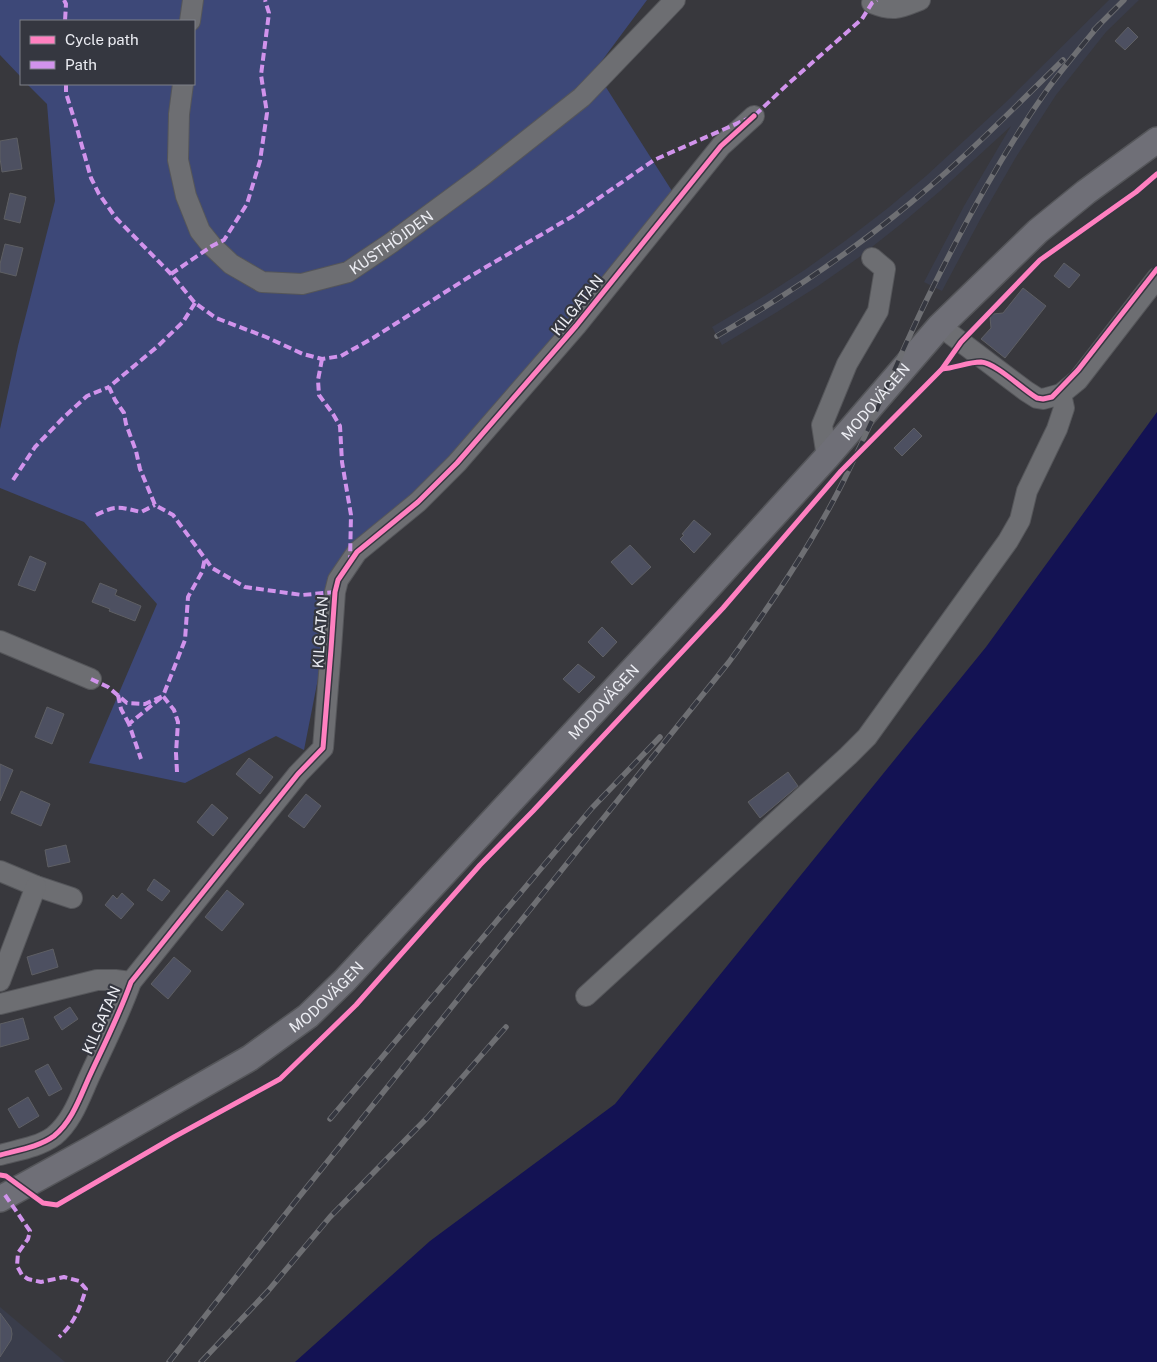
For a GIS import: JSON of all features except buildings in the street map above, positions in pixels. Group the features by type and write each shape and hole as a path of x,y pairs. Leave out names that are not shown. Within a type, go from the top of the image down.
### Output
{"main road":[{"name":"MODOVÄGEN","path":"7,1195 203,1086 250,1058 308,1016 345,980 657,644 827,457 940,326 1038,231 1086,192 1157,140"}],"street":[{"path":"190,20 193,0"},
{"name":"KUSTHÖJDEN","path":"183,85 179,114 178,160 186,196 200,232 231,264 262,282 302,284 348,272 482,176 582,97 674,0"},
{"path":"872,4 896,9 920,0"},
{"name":"KILGATAN","path":"0,1155 45,1141 64,1127 122,1008 131,982 298,774 323,748 335,592 338,580 350,561 357,552 418,502 457,463 576,326 721,146 754,116"},
{"path":"827,457 822,425 847,364 878,310 885,269 872,258"},
{"path":"940,326 1011,380 1038,398 1043,399 1061,394 1078,380 1157,278"},
{"path":"586,996 867,737 1008,541 1020,520 1027,491 1057,429 1064,408 1061,394"},
{"path":"0,641 91,679"},
{"path":"0,871 72,898"},
{"path":"0,981 36,886"},
{"path":"0,1004 97,980 131,982"}],"shaded area":[{"path":"0,0 647,0 595,70 672,191 457,463 357,552 335,592 304,750 276,736 185,783 89,763 157,604 84,522 0,488 0,429 18,346 55,201 47,104 28,85 195,85 195,20 20,20 20,76 0,55"},
{"path":"1109,0 1139,0 1106,32 1056,95 1016,157 942,291 924,282 964,206 1011,126 940,191 858,258 818,286 722,345 712,327 806,269 888,208 926,176 1005,103"},
{"path":"1157,412 1157,1362 295,1362 430,1241 615,1104 986,647"},
{"path":"0,1307 65,1362 0,1362"}],"railway":[{"path":"1094,30 1124,0"},
{"path":"169,1362 295,1202 729,662 760,618 805,550 832,504 856,456 921,311 986,186 1015,137 1047,90 1099,25"},
{"path":"717,336 807,280 850,250 916,199 1001,121 1063,60"},
{"path":"330,1119 592,808 660,737"},
{"path":"201,1362 268,1291 330,1217 427,1118 506,1027"}],"marked path":[{"path":"64,0 66,4 65,20"},
{"path":"171,274 224,240 247,204 260,161 267,113 261,75 269,13 265,0"},
{"path":"66,85 66,93 91,178 99,194 116,218 171,274 195,303 216,318 266,337 303,354 322,359 341,356 373,338 469,277 573,216 654,160 754,116 862,19 872,3 877,0"},
{"path":"195,303 183,322 158,346 109,387 124,413 140,469 155,505 173,515 212,568 245,587 302,595 335,592"},
{"path":"322,359 318,380 319,395 340,426 342,462 351,515 350,561"},
{"path":"13,480 35,447 64,417 87,396 109,387"},
{"path":"96,515 118,508 141,512 155,505"},
{"path":"177,772 178,722 174,710 163,696 185,640 188,597 202,572 205,558"},
{"path":"91,679 108,687 127,703 145,704 163,696 129,724 141,759"},
{"path":"118,695 121,709 129,724"},
{"path":"5,1195 30,1231 28,1239 18,1253 17,1266 22,1275 28,1279 41,1282 64,1277 79,1281 86,1289 76,1315 69,1327 59,1337"}],"cycle path":[{"path":"0,1155 42,1143 61,1130 80,1098 131,982 298,774 323,748 335,592 338,580 357,552 418,502 457,463 576,326 721,146 754,116"},
{"path":"0,1175 6,1176 43,1203 57,1205 174,1137 280,1079 356,1005 480,865 723,608 841,471 942,369 961,342 1040,260 1136,192 1157,174"},
{"path":"942,369 981,362 1002,372 1037,398 1052,397 1078,370 1157,269"}]}
